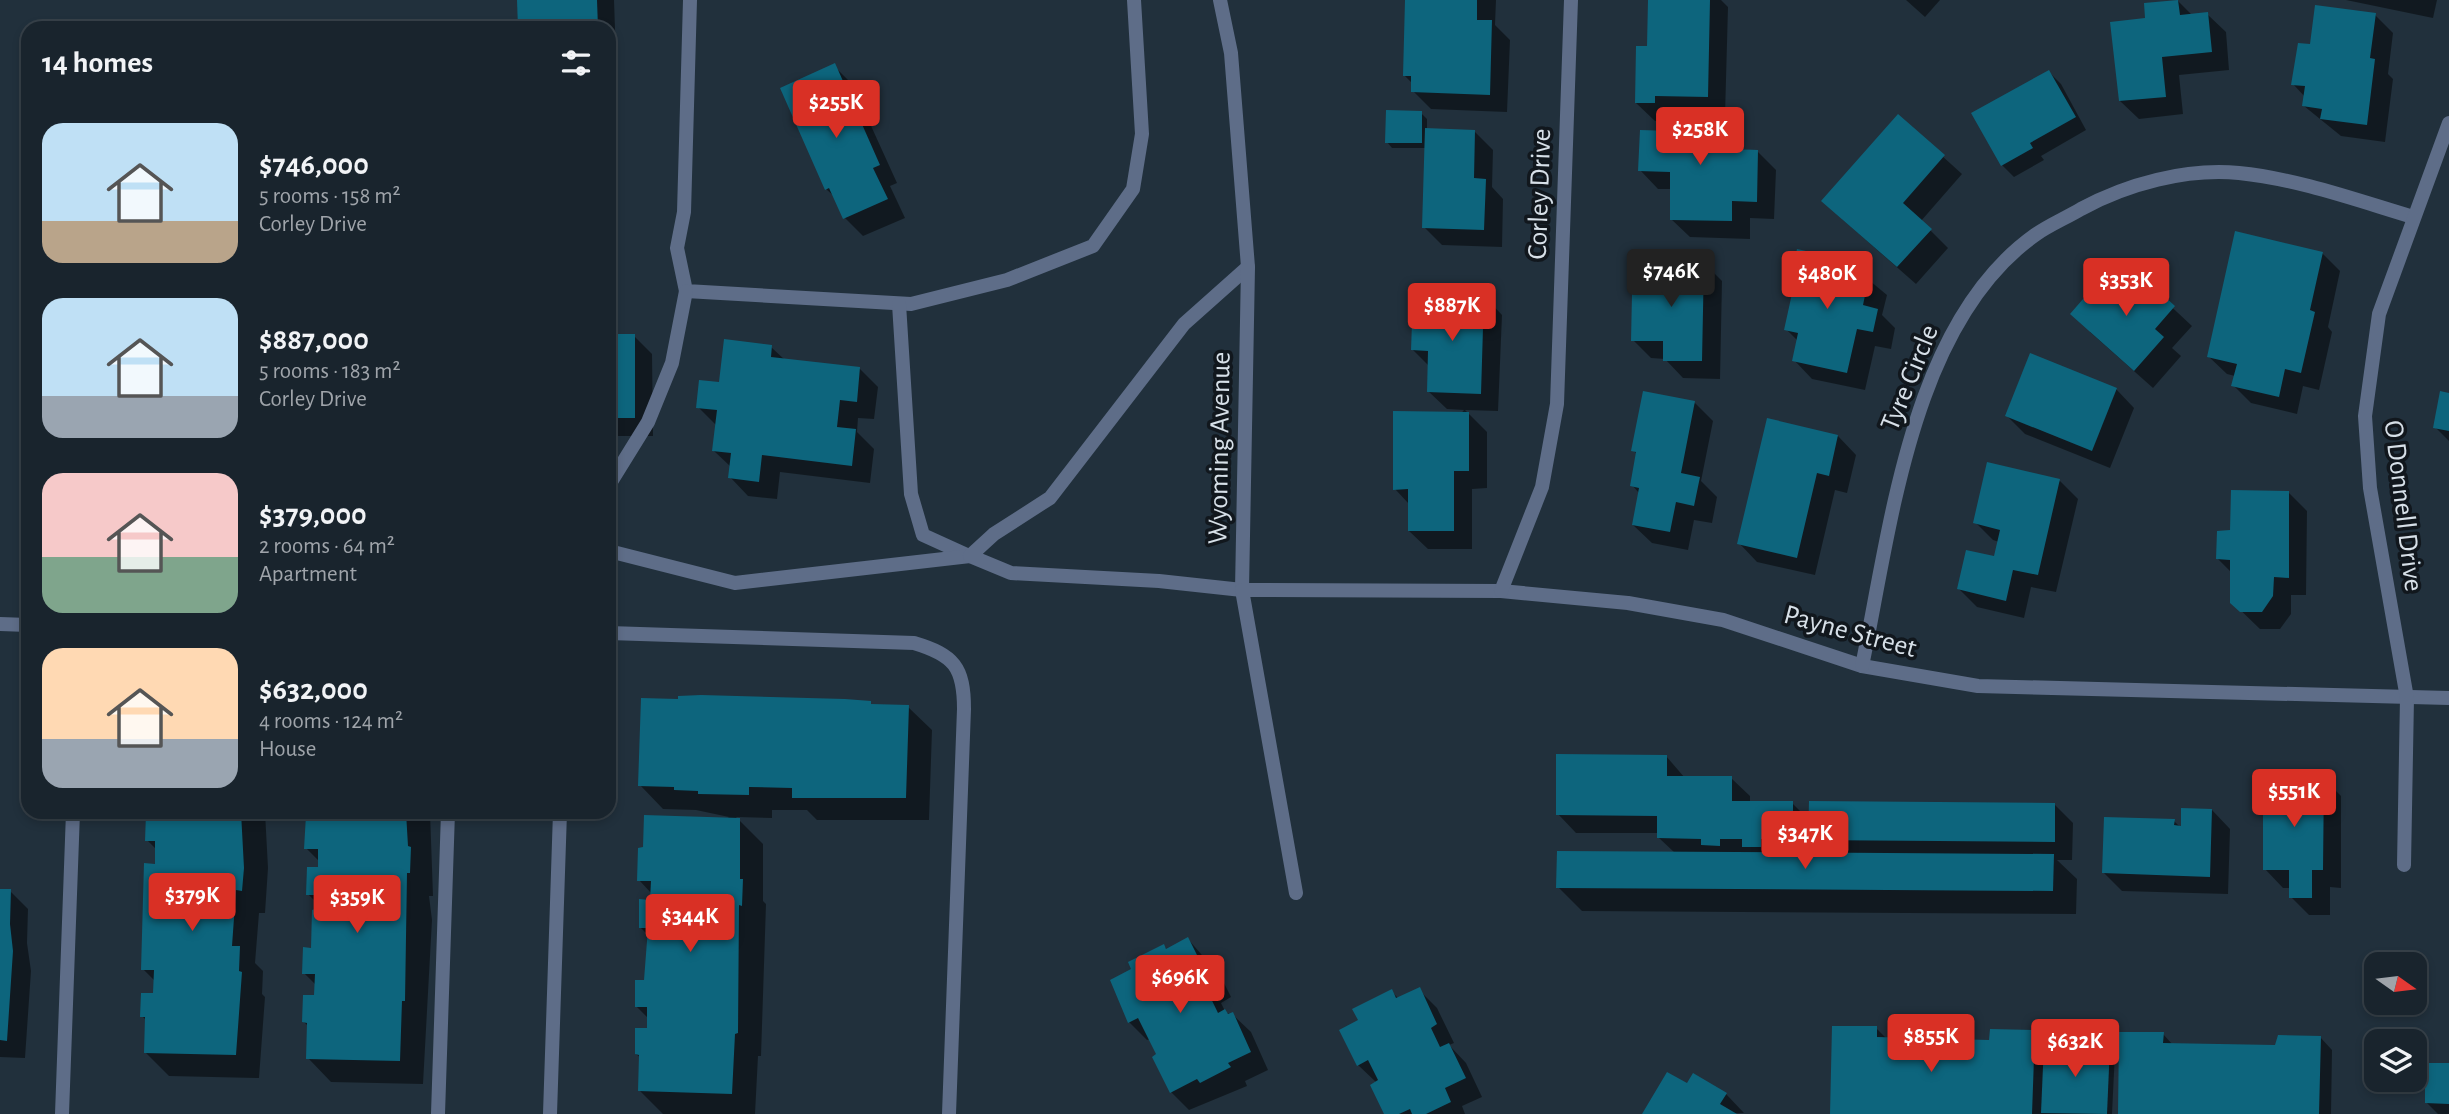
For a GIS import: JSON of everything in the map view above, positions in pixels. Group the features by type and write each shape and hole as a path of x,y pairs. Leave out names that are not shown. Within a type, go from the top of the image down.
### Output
{"street":[{"path":"616,474 648,422 672,363 686,291 677,248 684,212 690,0"},
{"path":"686,291 911,304 1007,280 1093,246 1133,188 1142,134 1133,0"},
{"name":"Wyoming Avenue","path":"1220,0 1231,53 1248,267 1242,590 1296,893"},
{"name":"Corley Drive","path":"1502,591 1542,487 1557,404 1571,0"},
{"name":"O Donnell Drive","path":"2404,865 2407,698 2370,488 2365,416 2379,314 2449,123"},
{"name":"Tyre Circle","path":"1863,666 1910,439 1941,349 1983,285 2034,235 2102,198 2169,177 2237,173 2297,184 2413,217"},
{"path":"616,553 735,583 970,556 994,534 1050,498 1184,324 1248,267"},
{"name":"Payne Street","path":"899,304 911,494 923,535 1011,573 1159,581 1242,590 1502,591 1628,603 1723,620 1863,666 1978,686 2449,698"},
{"path":"0,624 21,625"},
{"path":"616,633 914,643 939,651 959,670 964,689 964,709 949,1114"},
{"path":"62,1114 73,819"},
{"path":"438,1114 448,819"},
{"path":"550,1114 560,819"}],"building":[{"path":"517,0 597,0 598,21 518,21"},
{"path":"1405,0 1477,0 1477,20 1492,20 1490,95 1411,92 1411,76 1403,76"},
{"path":"1648,0 1710,0 1708,97 1655,96 1655,103 1635,103 1636,46 1647,46"},
{"path":"2178,0 2180,15 2208,12 2212,52 2162,57 2166,97 2119,101 2110,22 2145,18 2144,3"},
{"path":"2315,5 2376,13 2370,58 2375,59 2367,125 2320,119 2322,109 2302,106 2305,86 2291,85 2298,43 2310,44"},
{"path":"835,63 880,165 873,168 888,199 843,219 829,188 825,190 780,88"},
{"path":"2049,70 2076,117 2030,143 2033,148 2001,166 1971,113"},
{"path":"1386,110 1422,111 1422,143 1385,143"},
{"path":"1674,112 1724,113 1723,141 1735,141 1735,149 1758,150 1757,202 1732,201 1732,221 1670,220 1670,172 1638,171 1640,130 1673,131"},
{"path":"1898,114 1945,155 1903,203 1932,229 1897,267 1821,201"},
{"path":"1425,128 1475,130 1474,178 1486,179 1484,230 1422,228"},
{"path":"2235,231 2323,252 2310,310 2315,312 2301,373 2285,369 2279,397 2231,386 2237,364 2207,357"},
{"path":"1797,249 1847,260 1845,270 1869,276 1863,305 1878,309 1873,332 1857,329 1847,373 1792,361 1798,333 1784,330 1795,280 1790,279"},
{"path":"1645,260 1704,261 1702,361 1663,361 1663,341 1631,341 1632,294 1645,295"},
{"path":"2133,268 2175,306 2155,329 2164,337 2134,371 2070,314 2090,291 2096,296 2102,289 2109,295"},
{"path":"1428,293 1484,295 1481,394 1427,392 1428,351 1411,350 1412,323 1427,323"},
{"path":"616,334 635,334 635,418 616,418"},
{"path":"724,339 772,345 771,357 860,367 857,402 840,400 837,427 856,429 852,466 762,455 759,482 728,478 731,453 712,451 717,410 696,408 699,380 719,382"},
{"path":"2030,353 2117,388 2092,451 2005,416"},
{"path":"1643,391 1695,401 1681,473 1700,477 1694,506 1676,502 1670,532 1632,525 1639,488 1630,486 1636,452 1631,451"},
{"path":"2440,391 2449,393 2449,431 2433,428"},
{"path":"1393,411 1469,412 1469,471 1454,471 1454,531 1408,531 1408,489 1393,490"},
{"path":"1767,418 1838,435 1829,476 1817,473 1797,558 1737,544"},
{"path":"1987,462 2060,479 2038,575 2013,570 2006,601 1957,589 1966,550 1994,556 2000,530 1973,523"},
{"path":"2231,490 2289,491 2289,578 2274,577 2273,596 2262,612 2240,612 2230,603 2230,560 2216,559 2217,531 2230,530"},
{"path":"678,696 845,699 871,701 871,704 909,705 906,798 792,798 792,788 749,787 749,795 698,794 698,791 674,790 674,787 638,786 641,698 678,699"},
{"path":"1556,754 1667,755 1667,776 1732,776 1732,801 1793,801 1793,839 1761,839 1761,847 1742,847 1742,839 1720,839 1720,846 1701,845 1701,839 1657,838 1657,816 1556,815"},
{"path":"2263,776 2324,776 2323,870 2312,870 2312,898 2289,898 2289,870 2263,870"},
{"path":"1809,801 2055,803 2055,842 1808,840"},
{"path":"2181,808 2212,809 2210,877 2102,873 2104,817 2175,819 2174,825 2181,826"},
{"path":"644,815 740,818 740,879 743,879 742,906 739,905 738,1033 735,1034 732,1094 638,1091 639,1055 635,1054 635,1028 647,1028 647,1007 635,1007 635,980 644,980 648,928 639,928 639,899 650,900 651,881 637,881 638,848 643,847"},
{"path":"146,819 241,819 244,868 242,891 236,890 232,946 240,946 239,971 242,972 236,1055 144,1053 145,1017 140,1017 141,993 153,993 154,970 141,970 144,863 155,864 155,841 145,841"},
{"path":"306,819 406,819 408,846 411,847 410,873 407,873 405,1001 402,1001 400,1061 306,1059 307,1023 302,1022 303,995 314,995 315,974 302,974 303,947 311,948 312,910 315,909 316,895 306,895 307,867 318,867 318,849 304,849"},
{"path":"1557,851 2054,854 2053,891 1556,888"},
{"path":"0,889 11,889 10,924 13,951 7,1041 0,1040"},
{"path":"1188,937 1199,959 1203,956 1215,979 1204,984 1218,1013 1225,1009 1228,1014 1233,1012 1251,1052 1228,1063 1231,1067 1200,1083 1197,1079 1170,1093 1152,1057 1156,1054 1138,1018 1128,1023 1110,980 1131,969 1128,962 1164,944 1166,949"},
{"path":"1420,987 1437,1024 1431,1028 1440,1047 1449,1043 1466,1078 1445,1088 1451,1102 1426,1114 1412,1114 1410,1109 1399,1114 1384,1114 1370,1085 1378,1080 1368,1060 1357,1066 1339,1030 1358,1020 1352,1009 1392,989 1396,998"},
{"path":"1832,1026 1877,1026 1877,1037 1989,1040 1990,1029 2035,1030 2032,1114 1830,1114"},
{"path":"2119,1032 2164,1032 2163,1043 2275,1045 2278,1035 2321,1036 2319,1114 2118,1114"},
{"path":"2044,1043 2110,1045 2107,1114 2041,1113"},
{"path":"2427,1063 2449,1063 2449,1104 2425,1103"},
{"path":"1667,1072 1687,1083 1693,1073 1727,1093 1720,1104 1737,1114 1642,1114"}]}
